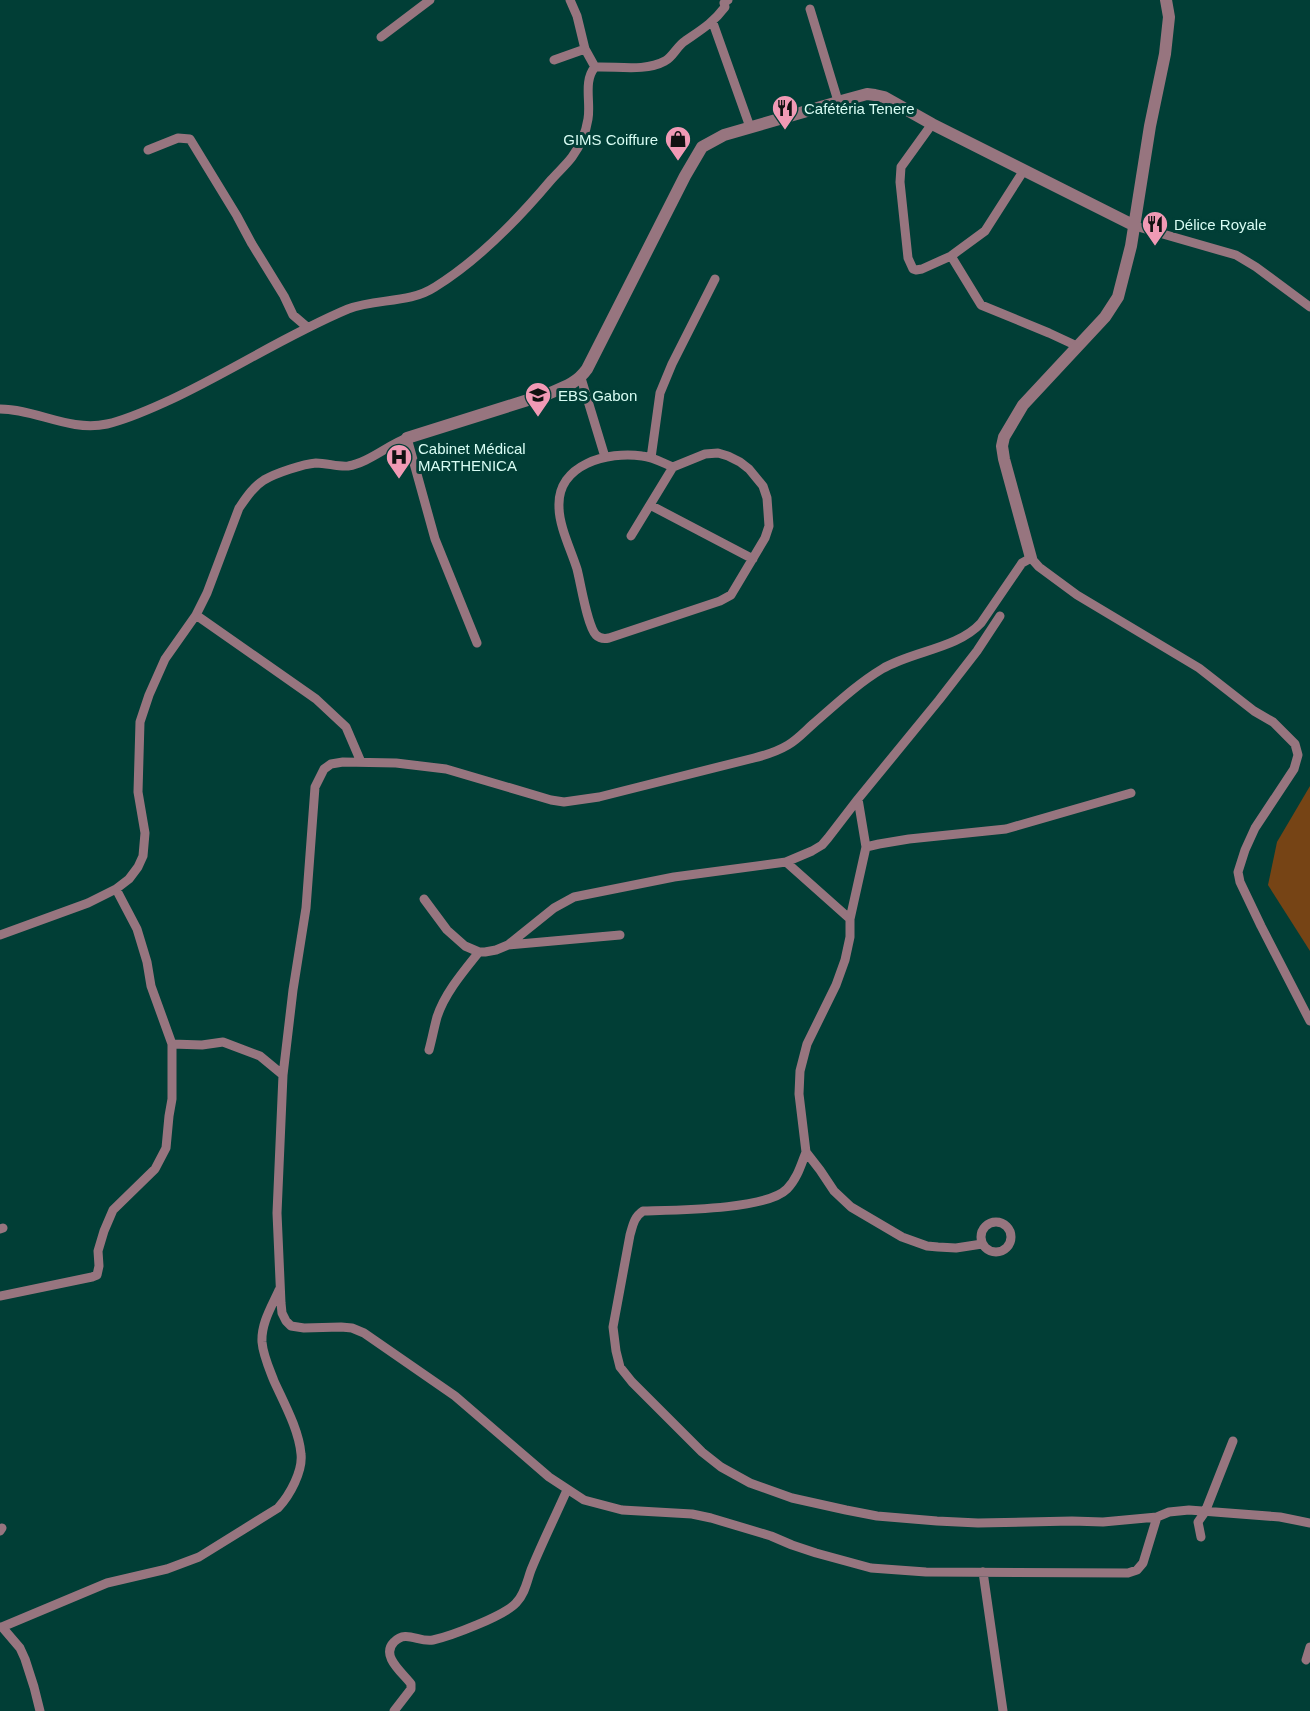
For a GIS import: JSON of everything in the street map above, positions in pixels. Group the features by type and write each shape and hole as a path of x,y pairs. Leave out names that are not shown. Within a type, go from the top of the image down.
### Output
{"street":[{"path":"381,37 430,0"},
{"path":"570,0 577,16 585,49 595,67"},
{"path":"595,67 640,67 667,61 684,41 712,23 724,8 724,3 729,0"},
{"path":"1166,0 1168,17 1165,54 1150,126 1135,226 1118,297 1105,317 1023,405 1008,428 1002,446 1006,470 1030,558 1077,595 1199,668 1254,711 1280,727 1295,744 1298,755 1294,769 1255,828 1238,872 1252,909 1310,1021"},
{"path":"810,9 838,101"},
{"path":"712,23 750,128"},
{"path":"554,60 585,49"},
{"path":"0,409 22,411 57,422 89,426 106,424 136,415 194,389 307,327 349,309 363,304 424,294 453,275 491,242 528,207 572,158 588,121 588,81 595,67"},
{"path":"0,935 88,903 116,889 129,879 138,867 143,856 145,833 138,792 140,722 165,659 196,615 207,593 239,508 248,496 264,480 299,467 315,463 348,466 358,463 407,438 571,385 587,369 696,157 702,147 713,140 838,101 875,94 1135,226 1236,255 1310,306"},
{"path":"932,124 901,167 900,182 909,258 911,267 916,270 951,256 984,231 1024,170"},
{"path":"148,150 178,138 190,139 284,296 293,315 307,327"},
{"path":"951,256 981,304 1077,346"},
{"path":"651,458 660,393 715,279"},
{"path":"580,378 605,457"},
{"path":"407,438 435,539 477,644"},
{"path":"631,536 673,467 705,454 718,453 740,462 763,486 767,498 769,526 753,559 731,595 720,601 609,638 598,637 590,621 561,519 559,499 566,482 578,468 605,457 642,456 673,467"},
{"path":"650,505 753,559"},
{"path":"1030,558 1022,563 973,632 962,638 908,656 880,670 789,744 762,756 610,795 564,802 434,766 343,762 331,764 324,769 317,781 306,908 283,1075 277,1213 282,1313 291,1326 352,1328 364,1333 455,1396 567,1490 584,1500 612,1508 641,1512 692,1514 763,1533 816,1553 871,1568 926,1572 1128,1573 1137,1570 1143,1563 1157,1517"},
{"path":"196,615 316,699 346,727 361,762"},
{"path":"424,899 447,930 465,946 478,952 496,950 508,945 554,908 574,897 674,877 786,862 812,851 822,844 939,700 977,651 1000,616"},
{"path":"866,847 1006,829 1131,793"},
{"path":"858,799 866,847 850,919 850,937 836,985 807,1044 800,1071 799,1095 806,1152 834,1191 851,1207 902,1237 927,1246 938,1247 956,1248 982,1244"},
{"path":"786,862 850,919"},
{"path":"0,1296 96,1275 99,1266 98,1251 113,1210 155,1169 166,1148 172,1100 172,1044 151,986 147,962 137,929 116,889"},
{"path":"508,945 620,935"},
{"path":"429,1050 437,1016 444,1000 478,952"},
{"path":"172,1044 193,1046 223,1042 260,1056 283,1075"},
{"path":"806,1152 795,1178 787,1189 769,1200 745,1205 643,1211 634,1221 630,1235 613,1327 620,1367 632,1382 720,1467 750,1483 792,1498 877,1516 978,1523 1103,1522 1157,1517 1177,1510 1189,1509 1280,1517 1310,1523"},
{"path":"40,1711 34,1686 20,1648 1,1627 107,1583 167,1569 199,1557 278,1508 286,1500 297,1478 302,1455 291,1419 268,1366 262,1341 264,1325 280,1288"},
{"path":"1201,1537 1197,1522 1205,1512 1233,1441"},
{"path":"394,1711 411,1689 411,1684 390,1657 392,1643 407,1636 430,1641 496,1617 515,1605 522,1596 567,1490"},
{"path":"983,1572 1003,1711"},
{"path":"1306,1660 1310,1647"}],"shaded area":[{"path":"1310,786 1310,951 1268,885 1277,842"}],"place":[{"name":"Cafétéria Tenere","path":"785,131"},
{"name":"GIMS Coiffure","path":"678,162"},
{"name":"Délice Royale","path":"1155,247"},
{"name":"EBS Gabon","path":"538,418"},
{"name":"Cabinet Médical MARTHENICA","path":"399,480"}]}
